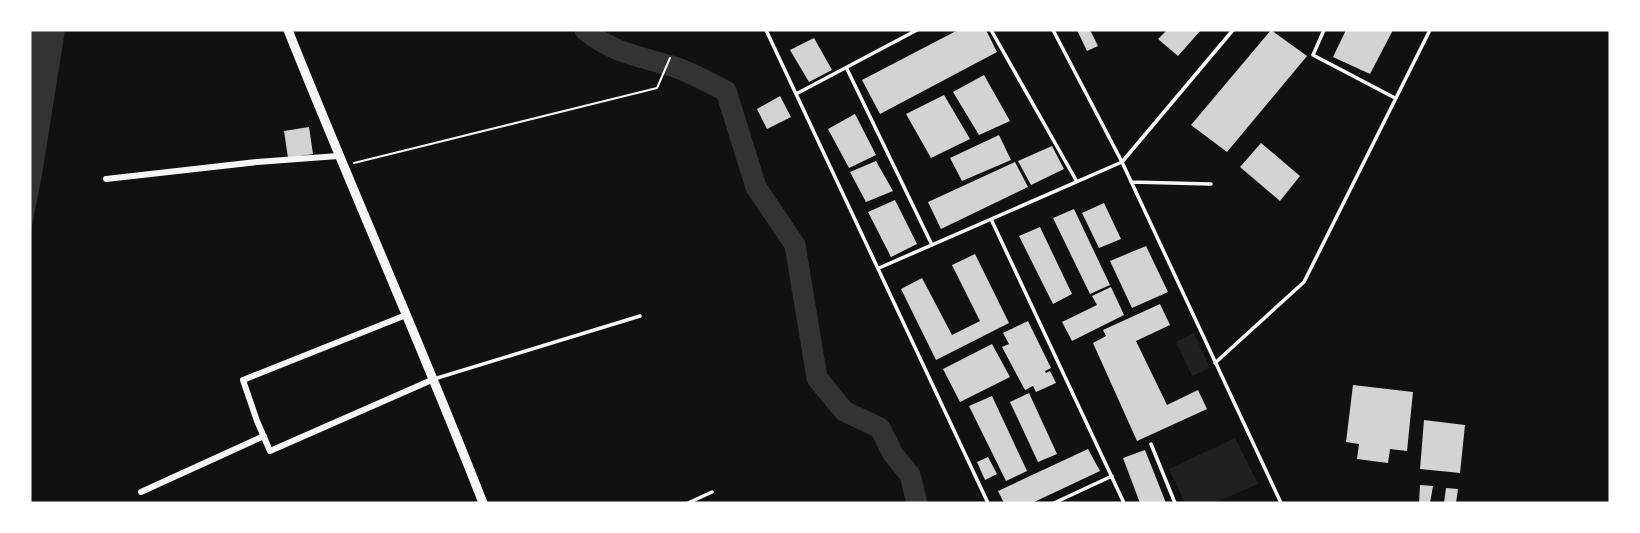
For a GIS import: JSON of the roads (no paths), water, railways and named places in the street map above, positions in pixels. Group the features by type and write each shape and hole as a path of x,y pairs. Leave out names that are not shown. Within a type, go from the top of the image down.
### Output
{"main road":[{"path":"288,30 483,503"}],"street":[{"path":"106,178 338,156"},
{"path":"406,315 243,380 270,451 434,379"},
{"path":"141,492 264,436"}],"lane":[{"path":"766,30 988,503"},
{"path":"796,94 916,30"},
{"path":"991,30 1077,181"},
{"path":"1053,30 1122,162 1281,503"},
{"path":"879,268 1122,162 1233,30"},
{"path":"1324,30 1313,55 1395,98"},
{"path":"1215,363 1304,282 1430,30"},
{"path":"847,69 932,245"},
{"path":"1131,182 1212,184"},
{"path":"991,219 1124,503"},
{"path":"434,379 640,316"},
{"path":"1151,444 1175,503"},
{"path":"1054,503 1111,476"},
{"path":"688,503 712,492"}],"waterway":[{"path":"585,30 616,49 678,68 726,91 756,187 795,245 817,378 844,411 880,428 893,454 910,475 917,503"}]}
